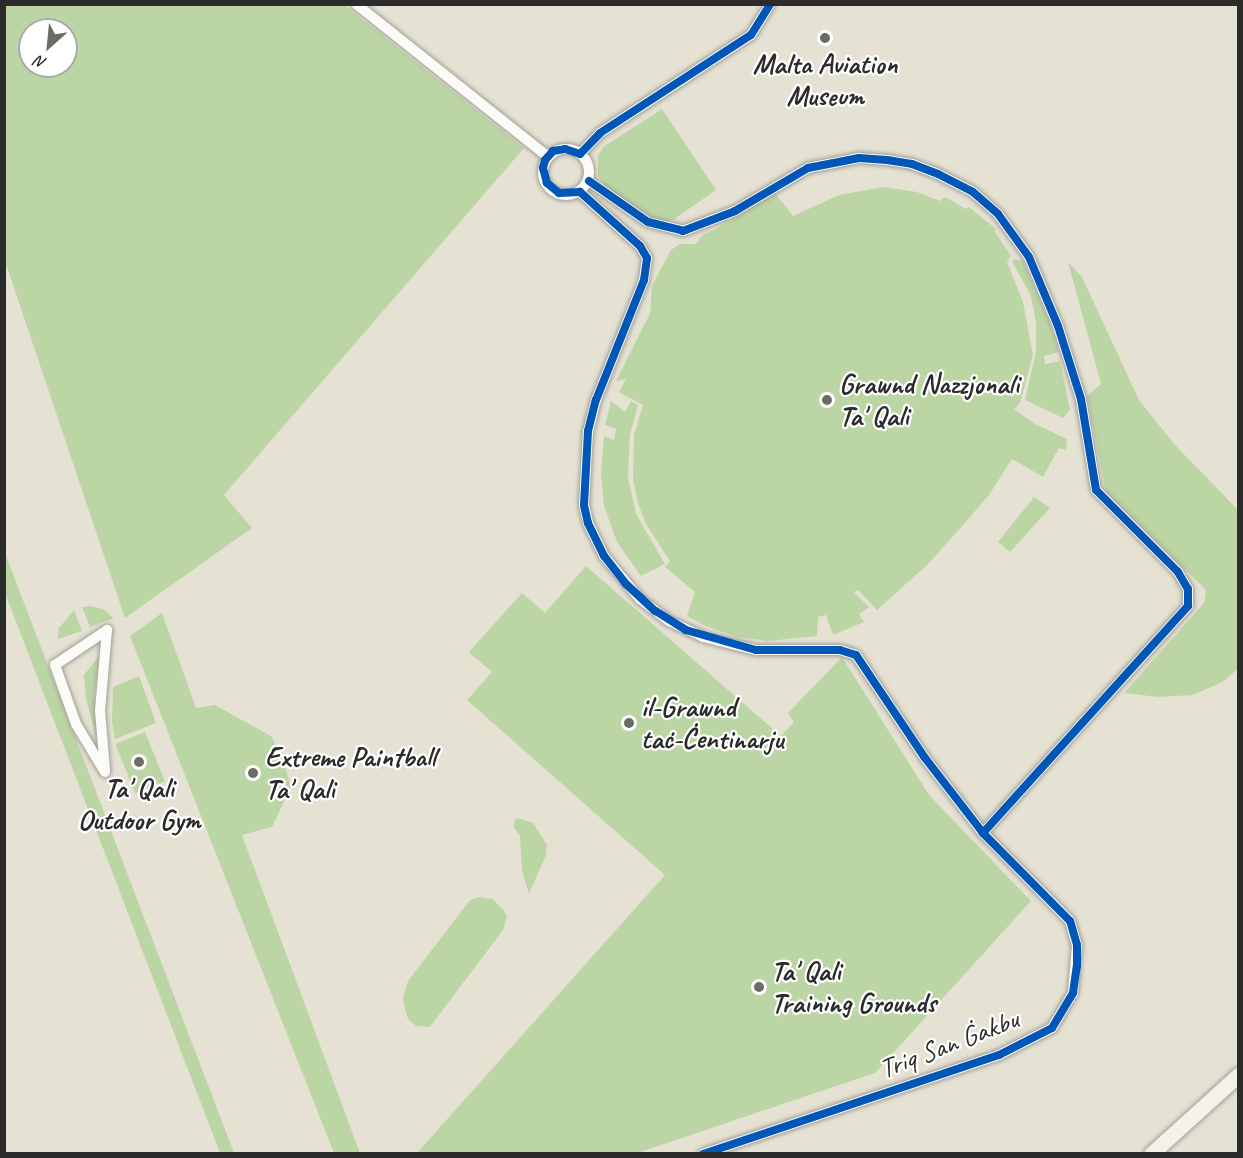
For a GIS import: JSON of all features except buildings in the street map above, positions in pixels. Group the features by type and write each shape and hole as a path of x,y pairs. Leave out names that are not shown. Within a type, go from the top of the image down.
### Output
{"street":[{"path":"356,4 547,156"},
{"path":"580,154 600,133 751,35 770,4"},
{"path":"565,149 580,154 590,170 589,181 580,192 559,193 547,183 543,168 547,156 565,149"},
{"path":"589,181 648,222 683,231 720,219 788,178 822,163 859,158 912,164 973,192 998,214 1029,256 1058,326 1081,399 1096,490 1178,572 1188,589 1188,606 983,833"},
{"name":"Triq San Ġakbu","path":"580,192 640,246 647,258 644,280 596,400 588,431 584,505 588,523 604,556 626,585 655,611 669,621 703,637 756,650 840,650 856,655 925,758 983,833 1070,921 1077,945 1073,993 1052,1028 999,1055 703,1154"},
{"path":"107,630 100,711 105,772 76,724 55,665 107,630"},
{"path":"1151,1154 1239,1075"}],"green space":[{"path":"4,5 344,5 524,148 224,495 252,528 125,618 5,261"},
{"path":"662,109 716,190 673,220 656,222 609,190 598,176 598,156 603,147"},
{"name":"Grawnd Nazzjonali Ta' Qali","path":"883,187 917,192 940,201 945,197 966,209 969,207 996,229 995,232 1011,256 1007,262 1023,302 1033,355 1020,403 1014,409 1035,424 1067,439 1066,450 1059,448 1043,477 1012,459 989,495 964,524 928,564 877,610 858,590 854,592 869,607 859,614 864,622 833,635 826,615 818,617 817,636 767,641 737,637 706,626 687,616 695,592 665,567 670,561 646,524 638,503 633,478 634,435 643,405 619,392 626,379 616,381 650,313 652,286 671,250 680,244 696,244 703,234 714,230 775,193 793,216 839,195"},
{"path":"1013,259 1023,261 1051,326 1059,352 1044,356 1045,364 1060,361 1070,410 1063,418 1025,400 1036,352 1036,323 1031,296"},
{"path":"1068,262 1082,277 1139,400 1174,444 1238,510 1238,669 1222,682 1193,695 1158,697 1124,693 1204,603 1206,590 1106,492 1087,396 1101,384"},
{"path":"611,401 625,412 631,401 638,405 630,435 628,477 636,514 665,564 641,576 617,542 604,506 601,475 604,436 614,440 616,429 605,425"},
{"path":"1034,497 1050,508 1010,552 998,542"},
{"path":"4,553 234,1153 220,1153 5,593"},
{"name":"Ta' Qali Training Grounds","path":"586,566 781,736 794,722 788,713 842,657 929,795 1031,901 875,1073 637,1153 417,1153 665,875 467,700 492,672 469,652 522,593 545,613"},
{"path":"91,606 103,609 114,618 90,627 82,607"},
{"path":"74,610 82,631 58,639 59,628"},
{"path":"162,613 196,708 215,705 271,736 283,760 291,787 272,827 242,835 360,1153 334,1153 130,636"},
{"path":"100,655 94,696 97,739 86,699 84,675"},
{"path":"139,676 156,723 115,739 112,722 113,687"},
{"name":"Ta' Qali Outdoor Gym","path":"145,732 165,781 135,793 115,744"},
{"path":"515,819 533,823 547,845 546,855 529,894 522,871 520,836 514,827"},
{"path":"480,897 492,899 504,910 507,917 503,930 430,1027 416,1026 408,1019 405,1009 403,997 408,981 470,900"}],"cycle path":[{"path":"703,1154 999,1055 1052,1028 1073,993 1077,966 1077,945 1070,921 983,833 925,758 856,655 840,650 756,650 686,630 655,611 626,584 604,556 588,523 584,505 588,431 596,400 644,280 647,258 640,246 580,192 559,193 547,183 543,168 545,160 553,151 565,149 580,154 600,133 751,35 770,4"},
{"path":"589,181 648,222 683,231 735,211 808,168 859,158 912,164 973,192 998,214 1029,257 1058,326 1081,399 1096,490 1178,572 1188,589 1188,606 983,833"}],"place":[{"name":"Malta Aviation Museum","path":"825,38"},
{"name":"Grawnd Nazzjonali Ta' Qali","path":"827,400"},
{"name":"il-Grawnd taċ-Ċentinarju","path":"629,723"},
{"name":"Ta' Qali Outdoor Gym","path":"139,762"},
{"name":"Extreme Paintball Ta' Qali","path":"253,773"},
{"name":"Ta' Qali Training Grounds","path":"759,987"}]}
